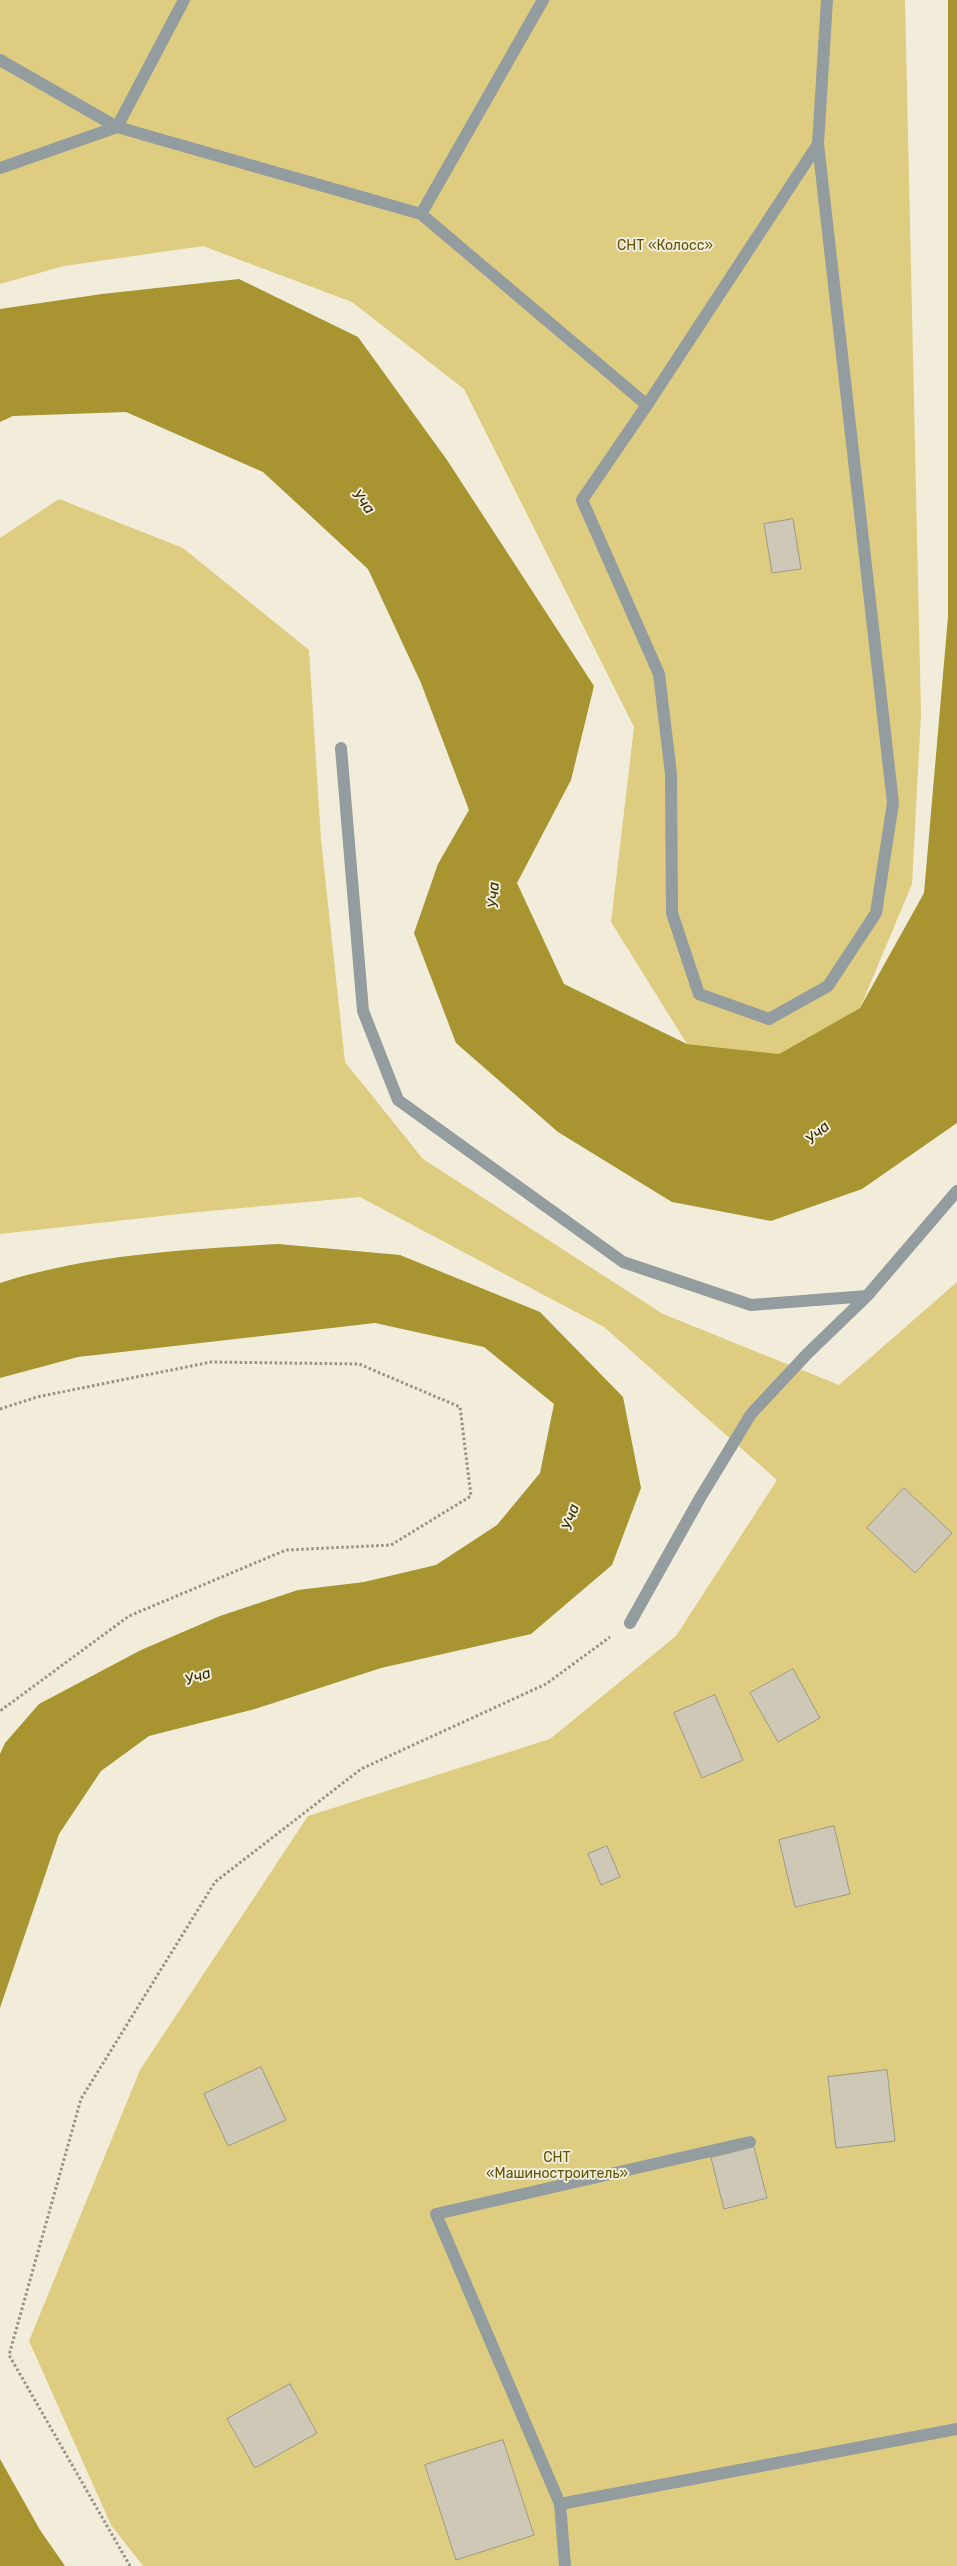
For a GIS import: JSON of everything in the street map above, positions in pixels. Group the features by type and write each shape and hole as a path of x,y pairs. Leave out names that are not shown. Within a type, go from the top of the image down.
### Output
{"lane":[{"path":"0,168 117,127 184,0"},
{"path":"421,214 543,0"},
{"path":"818,144 647,406 582,500 659,674 671,774 672,912 699,994 769,1019 828,986 876,913 893,803 818,144 827,0"},
{"path":"0,60 117,127 421,214 647,406"},
{"path":"340,748 362,1011 398,1100 623,1262 751,1305 867,1296"},
{"path":"630,1623 700,1498 751,1414 807,1354 867,1296 957,1192"},
{"path":"565,2566 560,2504 436,2214 750,2142"},
{"path":"560,2504 957,2429"}],"path":[{"path":"0,1409 37,1398 211,1362 358,1364 460,1407 471,1496 392,1545 286,1550 129,1616 0,1711"},
{"path":"130,2566 9,2355 81,2099 215,1882 361,1769 546,1684 630,1623"}],"green space":[{"name":"СНТ «Колосс»","path":"0,0 905,0 921,714 912,884 860,1008 779,1054 687,1044 611,922 634,727 464,389 352,302 203,246 64,266 0,284"},
{"name":"СНТ «Машиностроитель»","path":"59,499 183,548 309,650 321,839 345,1062 423,1159 663,1314 839,1385 957,1282 957,2566 143,2566 111,2525 29,2341 140,2070 308,1816 550,1739 676,1636 777,1480 604,1327 360,1197 188,1213 0,1234 0,538"}],"water":[{"name":"Уча","path":"948,0 957,0 957,1123 862,1189 771,1221 672,1202 558,1132 456,1043 414,933 438,864 469,810 421,683 368,569 263,472 126,412 13,416 0,422 0,309 102,294 239,279 358,337 447,460 594,686 571,780 517,883 564,984 687,1044 779,1054 860,1008 924,893 948,617"},
{"name":"Уча","path":"278,1244 400,1255 540,1312 623,1397 641,1488 612,1565 531,1634 381,1668 255,1709 149,1736 101,1771 59,1834 0,2008 0,1754 5,1743 39,1704 141,1650 220,1616 298,1590 364,1582 436,1565 497,1525 540,1473 554,1404 484,1347 375,1323 78,1357 0,1378 0,1283 34,1273 103,1259 172,1251"},
{"path":"0,2459 40,2530 65,2566 0,2566"}],"building":[{"path":"793,519 801,569 772,573 764,524"},
{"path":"904,1488 952,1533 915,1573 867,1528"},
{"path":"793,1669 820,1718 778,1742 750,1693"},
{"path":"715,1695 743,1760 702,1778 674,1713"},
{"path":"834,1826 850,1894 795,1907 779,1840"},
{"path":"607,1846 620,1877 601,1885 588,1854"},
{"path":"261,2067 286,2120 228,2146 204,2094"},
{"path":"887,2070 895,2141 836,2148 828,2077"},
{"path":"754,2147 767,2198 724,2209 711,2158"},
{"path":"290,2384 317,2433 255,2468 227,2419"},
{"path":"503,2440 534,2535 456,2560 425,2465"}]}
